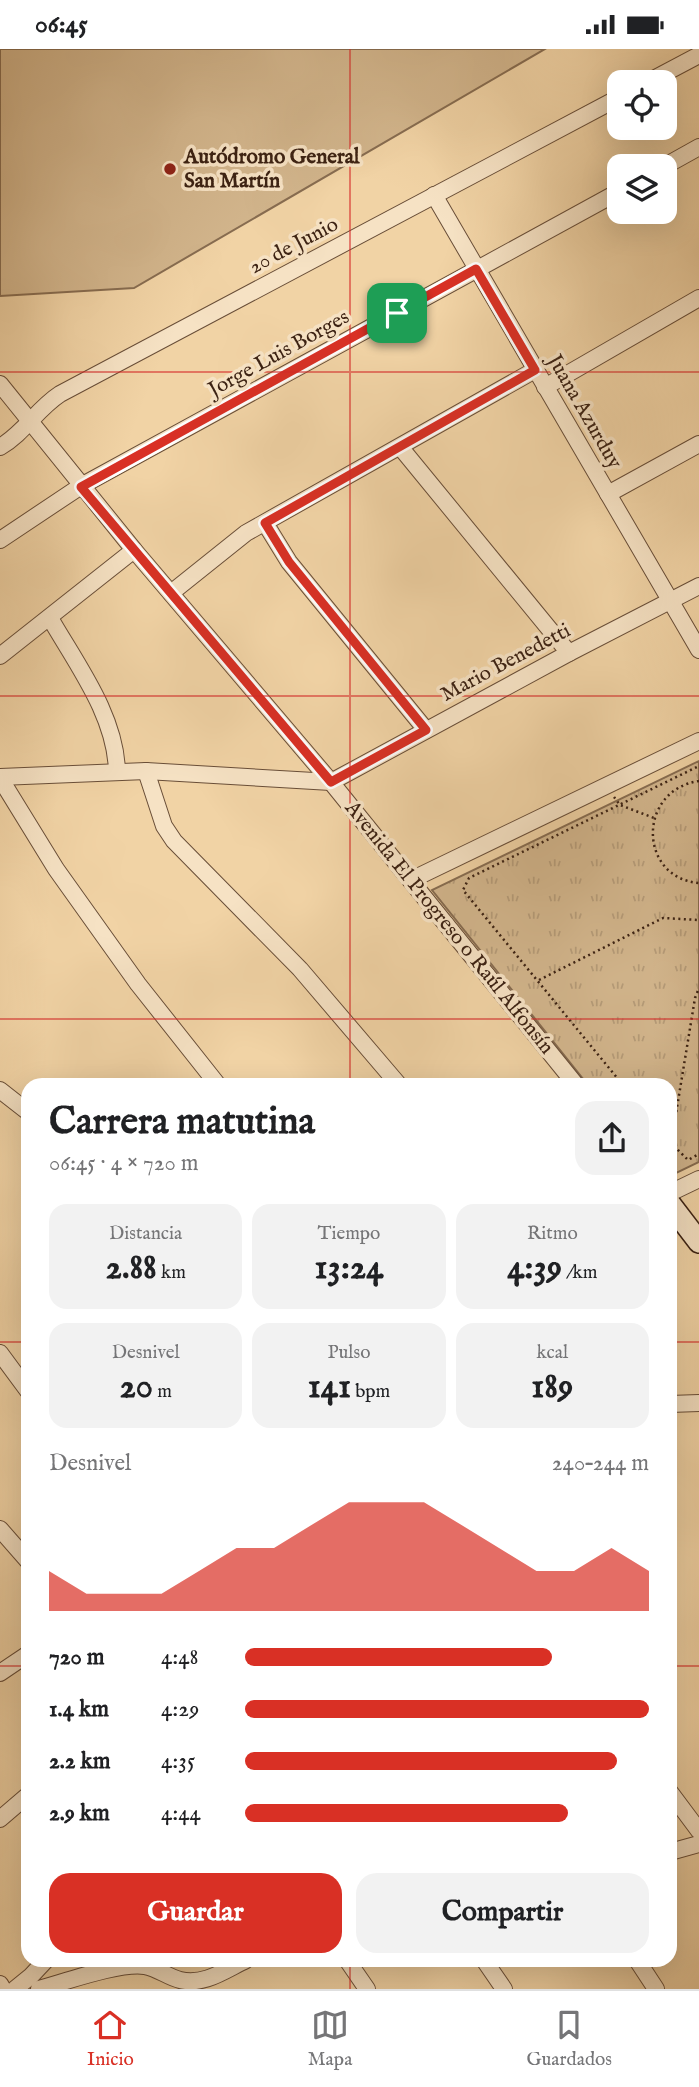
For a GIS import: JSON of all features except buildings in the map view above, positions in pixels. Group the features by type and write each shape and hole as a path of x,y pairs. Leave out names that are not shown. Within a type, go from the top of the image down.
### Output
{"street":[{"path":"671,70 699,55"},
{"name":"20 de Junio","path":"0,447 15,438 45,404 60,394 607,104"},
{"path":"677,160 699,148"},
{"name":"Juana Azurduy","path":"434,195 699,650"},
{"name":"Jorge Luis Borges","path":"0,540 81,487 607,198"},
{"path":"545,387 699,298"},
{"path":"171,593 246,533 401,448 535,370"},
{"name":"Avenida El Progreso o Raúl Alfonsín","path":"0,384 81,487 331,782 570,1078"},
{"path":"608,494 699,445"},
{"path":"401,448 569,653"},
{"path":"265,523 289,562 426,730"},
{"path":"0,656 134,550"},
{"name":"Mario Benedetti","path":"331,782 699,586"},
{"path":"50,618 100,705 117,753 117,772"},
{"path":"411,880 699,741"},
{"path":"146,771 164,826 174,841 300,969 393,1078"},
{"path":"212,1078 138,984 56,869 0,778 146,771 331,782"},
{"path":"0,1090 21,1106"},
{"path":"677,1190 699,1179"},
{"path":"677,1213 699,1242"},
{"path":"0,1353 21,1382"},
{"path":"677,1404 699,1403"},
{"path":"0,1529 21,1553"},
{"path":"0,1673 21,1659"},
{"path":"0,1819 21,1801"},
{"path":"677,1802 699,1832"},
{"path":"677,1850 699,1844"},
{"path":"0,1984 15,1988 38,1967"},
{"path":"39,1989 122,1967"},
{"path":"151,1967 179,1980 194,1982 232,1967"},
{"path":"352,1967 367,1989"},
{"path":"489,1967 504,1989"},
{"path":"642,1967 656,1989"}],"path":[{"path":"617,1078 463,890 469,878 699,766"},
{"path":"699,781 688,782 673,791 661,803 654,818 652,835 656,851 664,865 677,876 699,883"},
{"path":"606,786 620,804 654,818"},
{"path":"538,980 663,918 699,920"},
{"path":"677,1107 695,998 699,988"},
{"path":"677,1149 688,1160 699,1154"}],"green space":[{"name":"Autódromo General San Martín","path":"0,49 545,49 134,288 0,296"},
{"path":"699,761 699,1162 677,1173 677,1078 582,1078 432,890"}],"place":[{"name":"Autódromo General San Martín","path":"170,169"}],"route":[{"path":"476,269 535,370 265,523 289,562 426,730 331,782 81,487 397,313 476,269"}]}
